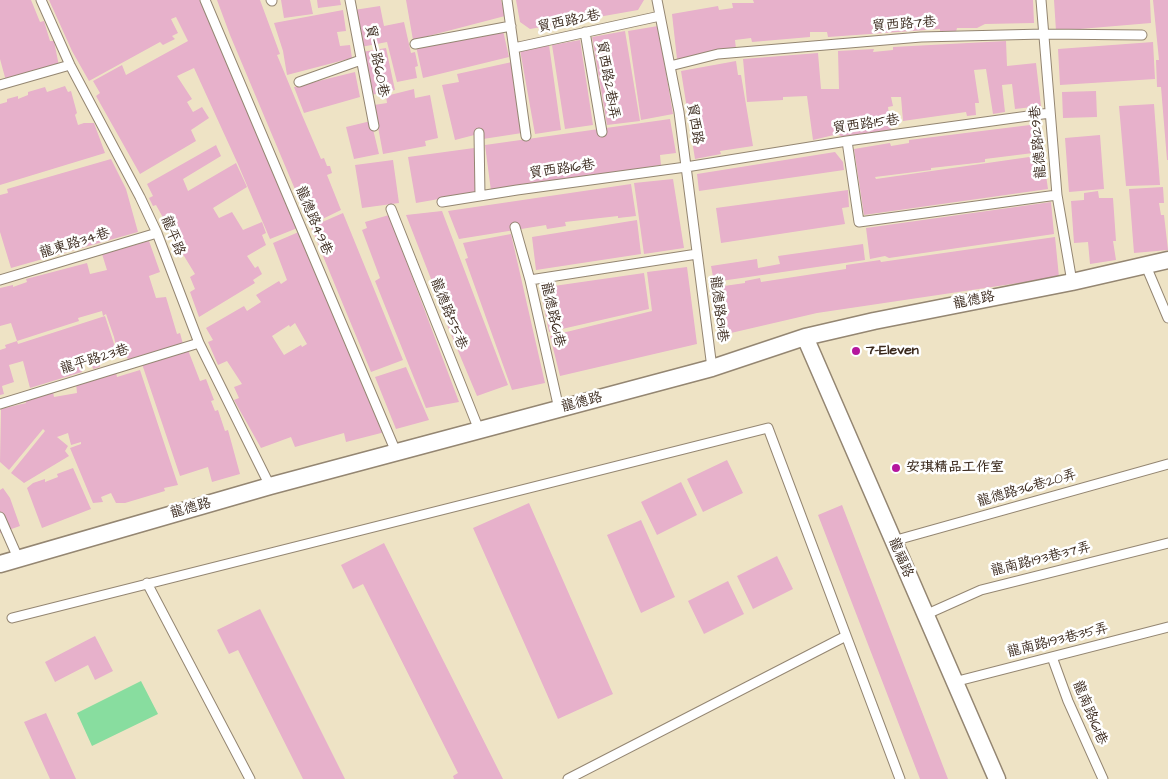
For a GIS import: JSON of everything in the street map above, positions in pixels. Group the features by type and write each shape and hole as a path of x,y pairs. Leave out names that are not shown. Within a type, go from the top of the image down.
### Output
{"street":[{"name":"龍德路","path":"0,564 270,486 712,368 805,337 874,321 1072,282 1168,260"},
{"name":"龍福路","path":"805,337 924,615 997,779"}],"lane":[{"name":"龍平路","path":"41,0 70,66 140,197 157,233 199,343 270,486"},
{"name":"龍德路49巷","path":"205,0 396,452"},
{"name":"貿一路60巷","path":"350,0 374,126"},
{"path":"507,0 526,136"},
{"name":"貿西路","path":"657,0 679,112 697,254"},
{"name":"龍德路129巷","path":"1041,0 1058,195 1072,282"},
{"name":"貿西路2巷","path":"514,48 660,16"},
{"path":"415,44 511,26"},
{"name":"貿西路2巷1弄","path":"585,32 602,132"},
{"name":"貿西路7巷","path":"670,66 718,54 902,39 1044,34 1142,36"},
{"path":"299,82 361,60"},
{"path":"0,85 70,66"},
{"name":"貿西路15巷","path":"686,167 847,141 1050,113"},
{"path":"479,133 480,196"},
{"path":"847,141 859,222 1058,195"},
{"name":"貿西路16巷","path":"442,202 686,167"},
{"name":"龍德路55巷","path":"391,209 479,430"},
{"name":"龍德路61巷","path":"515,227 530,280 559,409"},
{"name":"龍東路34巷","path":"0,280 157,233"},
{"path":"530,280 697,254"},
{"name":"龍德路81巷","path":"697,254 712,368"},
{"path":"1146,266 1168,318"},
{"name":"龍平路23巷","path":"0,404 199,343"},
{"path":"12,618 768,428 900,779"},
{"name":"龍德路36巷20弄","path":"893,541 1168,464"},
{"path":"0,517 18,558"},
{"name":"龍南路193巷37弄","path":"924,615 982,590 1168,542"},
{"path":"147,583 250,779"},
{"name":"龍南路193巷35弄","path":"954,682 1168,627"},
{"path":"568,779 846,636"},
{"name":"龍南路161巷","path":"1052,657 1068,701 1103,779"}],"green space":[{"path":"141,681 158,714 92,746 77,713"}],"building":[{"path":"0,0 31,0 40,22 44,21 50,41 54,41 59,66 6,81 0,59"},
{"path":"49,0 206,0 300,227 270,239 194,68 177,76 192,99 187,102 193,112 202,107 209,118 191,130 196,141 140,174 96,96 100,93 93,81 122,65 126,75 188,41 176,17 171,19 178,33 172,36 175,39 163,45 160,42 89,81 72,51"},
{"path":"217,0 260,0 280,54 277,55 302,115 321,159 324,158 327,166 330,166 332,173 327,175 341,210 310,225"},
{"path":"281,0 310,0 313,14 284,18"},
{"path":"317,0 340,0 341,5 318,8"},
{"path":"406,0 501,0 505,16 413,40"},
{"path":"516,0 644,0 638,10 530,29 520,22"},
{"path":"753,0 1033,0 1034,23 985,24 977,28 957,28 956,32 940,33 940,29 828,37 827,32 810,32 810,37 752,42 751,38 735,40 736,49 677,59 672,14 718,6 719,10 733,8 732,3 754,3"},
{"path":"1054,0 1150,0 1151,23 1056,31"},
{"path":"1153,0 1168,0 1168,160 1161,87 1157,87 1156,60 1159,60"},
{"path":"380,6 384,26 404,22 411,53 415,52 418,66 415,67 417,78 397,82 387,42 361,47 354,10"},
{"path":"343,10 346,31 337,32 340,46 350,45 352,58 287,75 283,51 274,23"},
{"path":"502,26 509,57 423,78 416,46"},
{"path":"658,26 673,114 641,120 628,31"},
{"path":"625,31 640,121 607,125 592,37"},
{"path":"580,40 593,125 565,129 552,45"},
{"path":"1006,41 1007,66 1036,63 1041,106 1015,109 1012,84 1002,85 1005,112 993,114 986,69 974,70 979,103 975,103 976,115 967,116 966,112 903,121 901,97 891,97 893,106 888,107 891,131 842,137 838,134 813,140 807,96 783,97 783,100 747,102 743,59 818,53 821,89 839,89 838,51 874,49 873,52 893,50 893,47"},
{"path":"1153,42 1155,79 1060,85 1058,49"},
{"path":"549,45 561,130 535,134 520,50"},
{"path":"386,48 395,90 371,95 362,52"},
{"path":"736,61 738,75 741,75 753,146 720,151 721,154 695,159 681,71"},
{"path":"512,62 522,133 483,139 482,133 455,140 442,85 459,82 457,74"},
{"path":"355,72 360,97 304,113 294,87"},
{"path":"65,86 68,92 71,91 78,125 94,123 105,153 0,185 0,104 7,102 7,99 18,96 18,99 28,95 28,92 45,87 47,92"},
{"path":"414,89 415,98 430,95 438,138 425,141 426,146 383,154 374,105 387,103 386,96"},
{"path":"1096,91 1097,117 1063,118 1062,92"},
{"path":"1154,104 1160,185 1126,186 1119,106"},
{"path":"670,119 676,153 660,155 661,165 491,191 485,145"},
{"path":"371,121 379,154 354,159 346,127"},
{"path":"1038,124 1041,152 985,159 985,162 875,177 876,179 1043,155 1048,189 864,215 854,149 890,143 891,146 909,143 909,140"},
{"path":"1100,135 1104,189 1069,192 1065,138"},
{"path":"216,145 221,156 183,179 188,191 236,163 247,187 213,208 219,218 232,212 243,230 262,222 266,233 262,235 266,245 247,256 255,268 258,266 262,274 253,280 255,283 199,317 190,292 195,289 190,277 195,274 181,251 178,253 173,243 176,241 156,205 153,206 149,198 153,196 147,184"},
{"path":"474,148 479,192 416,203 408,157"},
{"path":"835,152 843,162 844,170 699,191 697,174"},
{"path":"111,159 126,189 138,232 11,268 0,232 0,195 8,193 7,189"},
{"path":"393,160 399,203 362,208 355,165"},
{"path":"673,179 684,248 644,254 634,183"},
{"path":"631,184 636,216 618,218 618,216 565,222 566,226 547,229 546,225 459,239 448,211"},
{"path":"1163,187 1164,203 1159,203 1161,215 1164,215 1168,250 1134,253 1129,189"},
{"path":"848,190 849,207 842,208 845,224 721,243 716,208"},
{"path":"1098,191 1099,198 1113,198 1116,241 1113,241 1116,260 1090,264 1088,242 1074,243 1071,201 1084,200 1084,193"},
{"path":"1051,202 1054,234 889,258 885,256 870,259 866,228"},
{"path":"442,211 508,385 477,396 445,320 447,320 406,215"},
{"path":"343,213 403,360 371,372 311,227"},
{"path":"389,215 459,402 426,408 375,281 380,278 362,230 367,228 365,222"},
{"path":"637,220 641,254 536,270 532,237"},
{"path":"301,231 308,248 305,250 312,266 315,264 385,432 346,442 344,433 295,447 291,437 261,448 234,400 239,398 234,387 242,384 227,361 218,365 208,342 213,340 206,328 244,306 247,311 261,302 256,295 279,281 281,284 287,280 273,243","holes":["295,323 307,344 302,347 301,345 284,355 272,336"]},
{"path":"511,234 545,383 512,390 465,259 468,258 463,243"},
{"path":"1055,237 1059,277 817,313 718,336 710,288 745,283 745,281 760,278 761,282 846,269 846,265 880,260 881,262"},
{"path":"149,241 160,272 149,276 156,298 166,297 177,334 180,333 183,344 128,360 124,349 117,351 106,314 103,316 102,311 78,318 79,321 17,341 11,323 0,326 0,288 13,285 13,287 27,282 26,279 87,263 90,274 107,270 102,254"},
{"path":"863,244 865,260 714,282 711,266 757,259 758,268 780,264 778,256"},
{"path":"687,267 697,344 560,376 550,336 652,311 647,272"},
{"path":"644,273 649,309 549,332 540,288"},
{"path":"105,316 117,353 98,358 100,367 93,369 91,361 79,365 82,372 30,388 23,361 9,365 14,382 2,386 4,394 0,395 0,350 6,348 5,345 17,341 18,344"},
{"path":"188,350 200,381 206,379 214,400 211,401 215,411 218,410 225,431 228,430 240,474 212,482 208,467 180,476 142,364"},
{"path":"406,367 429,420 396,429 375,377"},
{"path":"140,370 178,485 164,488 165,491 125,503 116,503 111,493 101,497 103,502 93,503 70,448 81,444 81,442 71,445 68,433 57,437 68,446 65,451 69,456 24,483 11,473 45,431 43,429 9,470 0,462 1,409 26,403 25,399 53,392 54,397 77,393 76,383 116,372 117,377"},
{"path":"727,460 743,493 703,512 687,479"},
{"path":"73,468 91,509 42,528 27,488 33,483 45,479 45,482 58,477 57,474"},
{"path":"681,482 697,515 657,535 641,502"},
{"path":"3,488 10,498 20,526 0,533 0,490"},
{"path":"529,503 613,694 558,719 473,528"},
{"path":"842,505 948,779 920,779 818,515"},
{"path":"641,520 675,597 641,613 607,535"},
{"path":"384,543 503,779 454,779 453,776 458,773 363,584 353,589 341,565"},
{"path":"777,556 793,589 753,609 737,576"},
{"path":"728,581 744,614 704,634 688,601"},
{"path":"260,609 345,779 303,779 238,650 229,654 217,630"},
{"path":"95,636 113,671 95,680 88,665 55,682 45,662"},
{"path":"46,713 76,779 50,779 24,722"}],"place":[{"name":"7-Eleven","path":"856,351"},
{"name":"安琪精品工作室","path":"896,468"}]}
